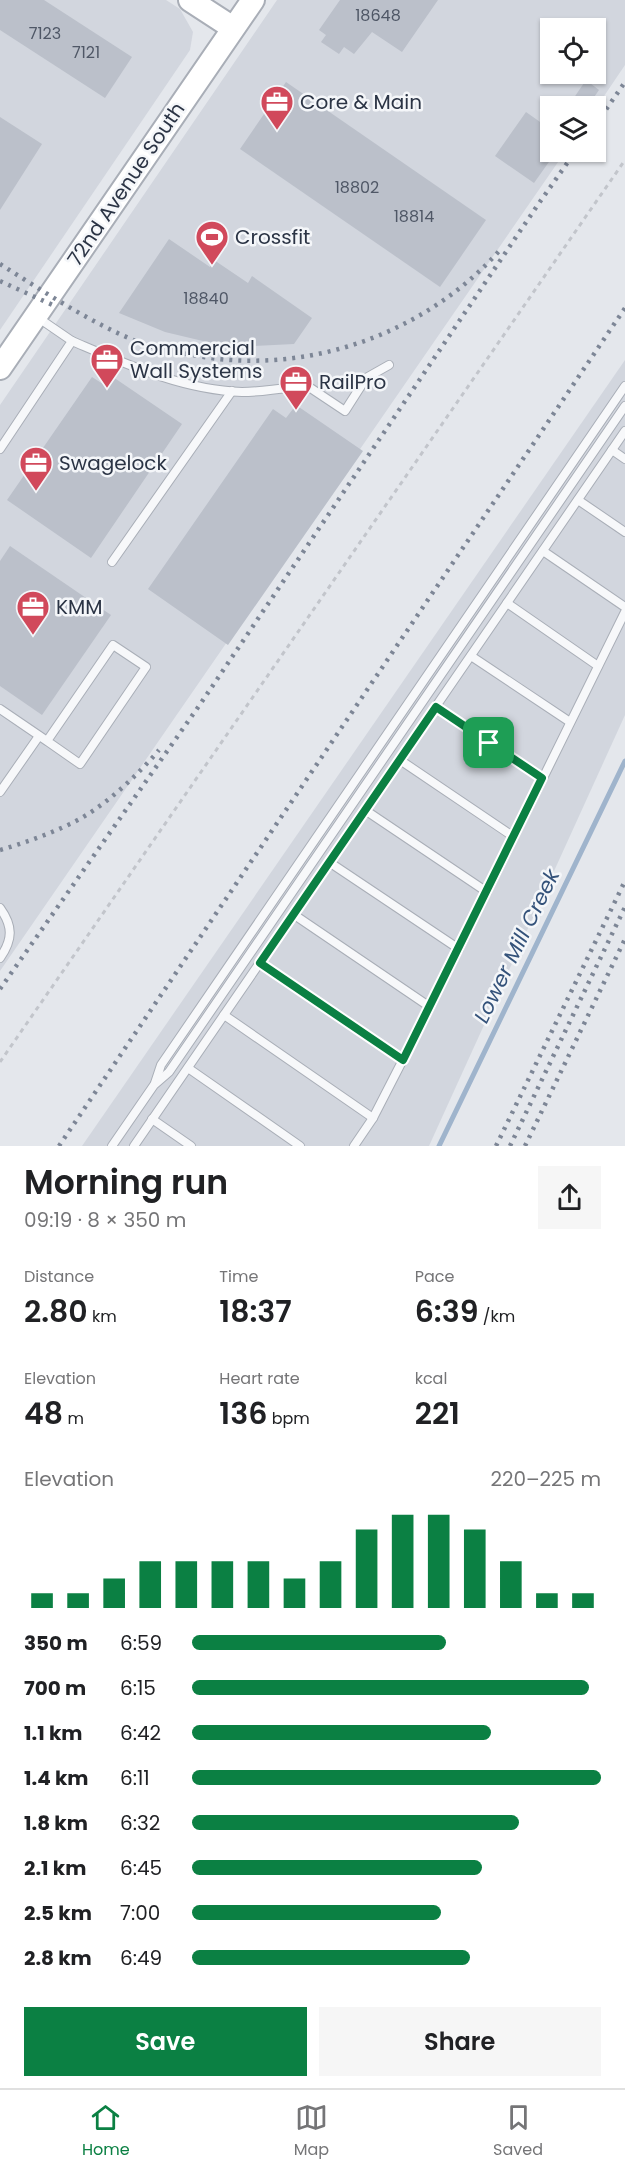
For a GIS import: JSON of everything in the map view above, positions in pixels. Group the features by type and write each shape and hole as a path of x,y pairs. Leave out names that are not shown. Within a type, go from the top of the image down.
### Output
{"street":[{"path":"190,0 233,28"},
{"name":"72nd Avenue South","path":"0,369 253,0"}],"lane":[{"path":"36,317 72,341 163,377 194,386 242,392 306,385 345,411 366,378 389,365"},
{"path":"0,449 72,341"},
{"path":"154,1085 161,1065 625,386"},
{"path":"112,562 232,390"},
{"path":"112,1146 154,1085 169,1072 625,406"},
{"path":"134,1146 625,431"},
{"path":"612,450 625,459"},
{"path":"578,500 625,532"},
{"path":"543,551 625,607"},
{"path":"507,603 598,666"},
{"path":"354,1146 373,1118 430,1007 625,612"},
{"path":"0,709 80,764 146,667 113,645 47,741"},
{"path":"471,656 570,722"},
{"path":"436,707 542,778"},
{"path":"0,792 39,736"},
{"path":"400,759 514,837"},
{"path":"365,810 487,892"},
{"path":"329,862 459,949"},
{"path":"0,908 8,920 10,930 7,948 0,958"},
{"path":"293,914 430,1007"},
{"path":"260,963 403,1060"},
{"path":"224,1015 373,1118"},
{"path":"188,1068 300,1146"},
{"path":"152,1119 191,1146"}],"path":[{"path":"0,1062 625,160"}],"shaded area":[{"path":"0,0 166,0 180,9 193,32 190,50 0,330"},
{"path":"277,0 625,0 625,65 604,96 540,96 540,162 558,162 0,971 0,405"},
{"path":"625,360 625,715 429,1146 82,1146"}],"building":[{"path":"0,0 44,0 132,57 105,98 0,30"},
{"path":"340,0 438,0 402,52 372,32 354,54 344,47 339,54 321,42 326,35 319,30"},
{"path":"286,82 486,220 440,287 240,149"},
{"path":"583,84 591,84 599,90 595,96 575,96"},
{"path":"526,112 540,122 540,162 549,162 534,183 495,156"},
{"path":"0,117 42,144 0,210"},
{"path":"169,239 210,267 214,260 248,283 252,276 312,318 294,344 253,346 207,342 165,332 119,313"},
{"path":"92,377 106,386 113,377 182,424 91,558 7,500"},
{"path":"296,405 363,451 228,645 148,589 273,409 286,418"},
{"path":"10,546 111,615 42,715 0,686 0,561"}],"waterway":[{"name":"Lower Mill Creek","path":"439,1146 625,761"}],"railway":[{"path":"606,110 625,82"},
{"path":"0,989 201,703 568,162"},
{"path":"0,264 87,318 143,344 222,359 266,360 310,355 353,345 394,329 433,307 468,281 500,250"},
{"path":"0,281 57,307"},
{"path":"59,1146 625,308"},
{"path":"0,850 27,842 82,818 118,792 159,750"},
{"path":"496,1146 625,881"},
{"path":"510,1146 625,907"},
{"path":"525,1146 625,939"}],"place":[{"name":"Core & Main","path":"277,131"},
{"name":"Crossfit","path":"212,266"},
{"name":"Commercial Wall Systems","path":"107,389"},
{"name":"RailPro","path":"296,411"},
{"name":"Swagelock","path":"36,492"},
{"name":"KMM","path":"33,636"}],"route":[{"path":"436,707 489,743 542,778 403,1060 260,963 436,707"}]}
